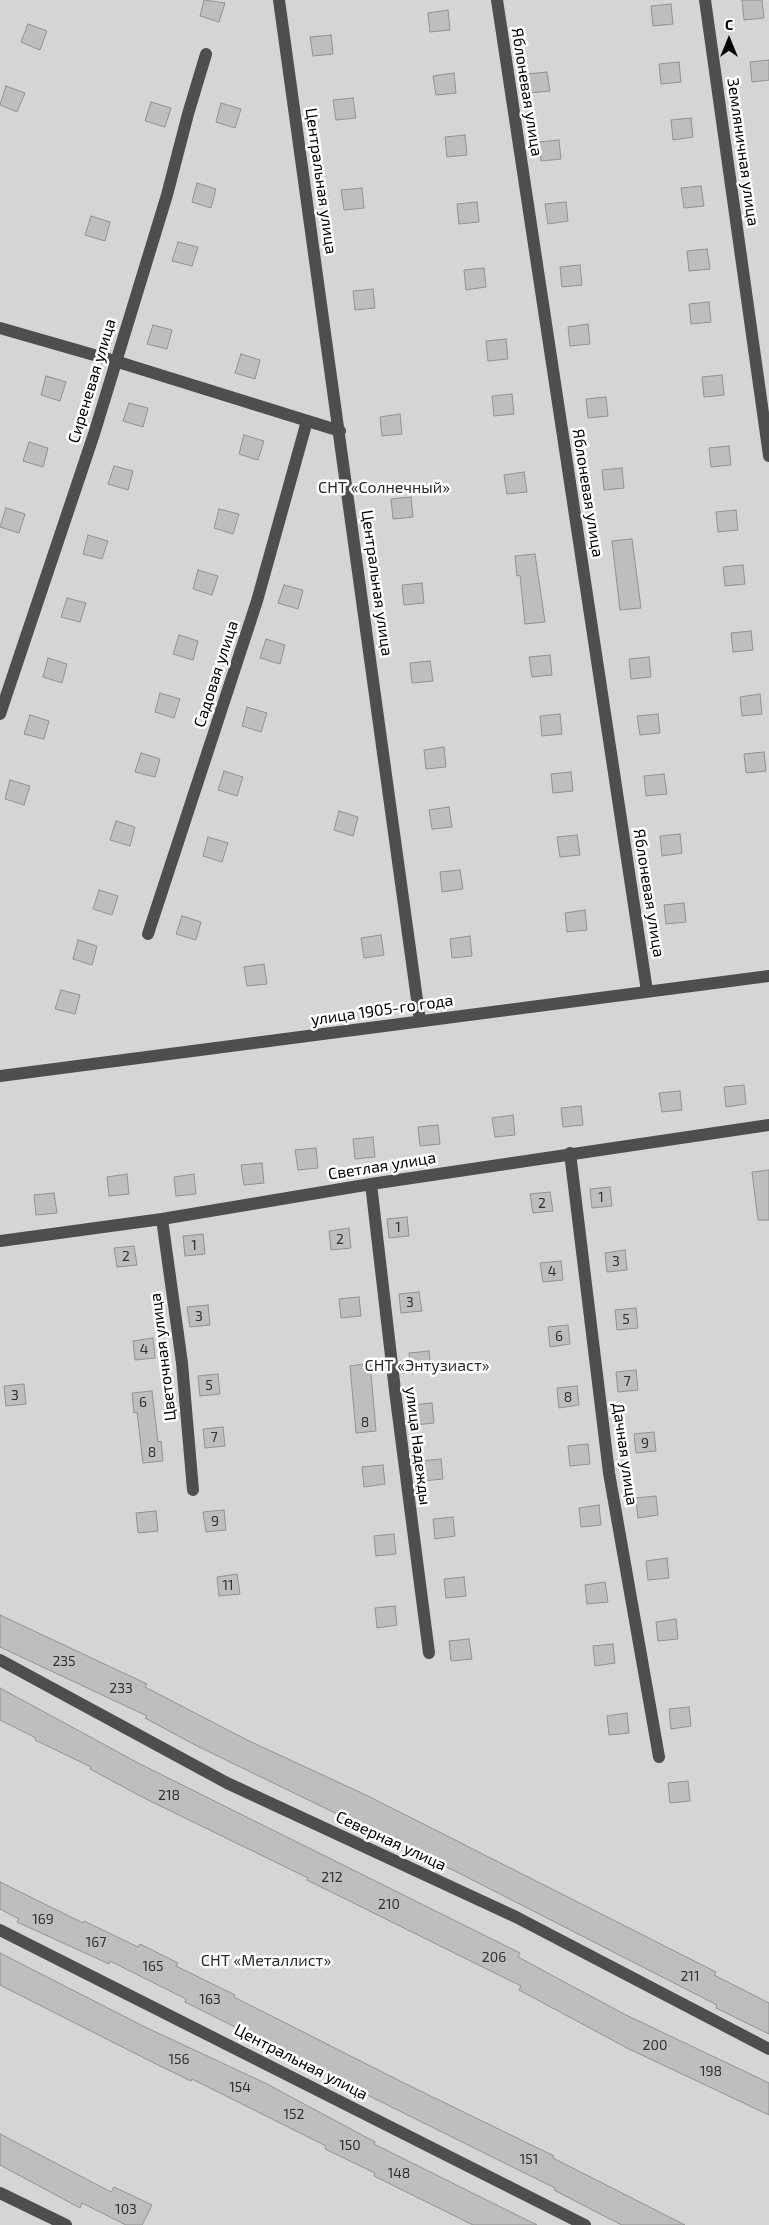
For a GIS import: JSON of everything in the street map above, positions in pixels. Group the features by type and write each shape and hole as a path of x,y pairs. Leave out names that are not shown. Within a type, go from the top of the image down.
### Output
{"street":[{"name":"Центральная улица","path":"279,0 420,1021"},
{"name":"Яблоневая улица","path":"497,0 647,991"},
{"name":"Земляничная улица","path":"705,0 769,456"},
{"name":"Сиреневая улица","path":"0,714 94,434 167,195 206,54"},
{"path":"0,328 115,361 340,432"},
{"name":"Садовая улица","path":"148,934 258,601 307,421"},
{"name":"улица 1905-го года","path":"0,1076 769,976"},
{"name":"Светлая улица","path":"0,1241 162,1219 371,1184 769,1124"},
{"name":"Дачная улица","path":"570,1153 610,1473 659,1757"},
{"name":"улица Надежды","path":"371,1184 396,1399 429,1653"},
{"name":"Цветочная улица","path":"162,1219 182,1363 193,1490"},
{"name":"Северная улица","path":"0,1660 227,1783 516,1917 769,2049"},
{"name":"Центральная улица","path":"0,1930 585,2225"},
{"path":"0,2193 66,2225"}],"green space":[{"path":"0,0 769,0 769,2225 0,2225"}],"building":[{"path":"204,0 225,3 219,22 200,16"},
{"path":"742,0 762,0 764,18 744,20"},
{"path":"671,4 673,24 653,26 651,6"},
{"path":"448,10 450,30 430,32 428,13"},
{"path":"28,24 47,31 40,50 21,42"},
{"path":"331,35 333,54 313,56 310,37"},
{"path":"769,60 769,80 752,82 750,62"},
{"path":"679,62 681,82 661,84 659,64"},
{"path":"547,72 550,91 529,93 527,74"},
{"path":"454,73 456,93 436,95 433,76"},
{"path":"6,86 25,93 17,112 0,105"},
{"path":"353,98 356,118 336,120 333,100"},
{"path":"151,102 171,108 165,127 145,121"},
{"path":"221,103 241,109 235,128 216,122"},
{"path":"691,118 693,137 673,140 671,120"},
{"path":"465,135 467,155 447,157 445,137"},
{"path":"559,140 561,159 541,161 539,142"},
{"path":"197,183 216,189 211,208 192,202"},
{"path":"701,186 704,206 684,208 681,188"},
{"path":"362,188 364,208 344,210 341,190"},
{"path":"477,202 479,222 459,224 457,204"},
{"path":"566,202 568,221 548,224 545,204"},
{"path":"91,216 110,222 105,241 85,235"},
{"path":"178,242 198,247 192,266 172,261"},
{"path":"707,249 710,269 689,271 687,251"},
{"path":"580,265 582,285 562,287 560,267"},
{"path":"484,268 486,287 466,290 464,270"},
{"path":"373,289 375,308 355,310 353,291"},
{"path":"709,302 711,322 691,324 689,304"},
{"path":"588,324 590,344 570,346 568,327"},
{"path":"153,325 172,330 167,349 147,344"},
{"path":"506,339 508,359 488,361 486,341"},
{"path":"241,354 260,360 255,379 235,373"},
{"path":"722,375 724,395 704,397 702,377"},
{"path":"46,376 66,382 60,401 41,395"},
{"path":"512,394 514,414 494,416 492,396"},
{"path":"606,397 608,416 588,418 586,399"},
{"path":"129,403 148,408 143,427 123,421"},
{"path":"400,414 402,434 382,436 380,417"},
{"path":"244,435 264,441 258,460 239,454"},
{"path":"29,442 48,448 43,467 23,461"},
{"path":"729,446 731,465 711,467 709,448"},
{"path":"114,466 133,471 128,490 108,484"},
{"path":"622,468 624,488 604,490 602,470"},
{"path":"524,472 527,492 507,494 504,475"},
{"path":"411,497 413,517 393,519 391,499"},
{"path":"6,508 25,514 19,533 0,527"},
{"path":"219,509 239,514 233,534 214,528"},
{"path":"736,510 738,530 718,532 716,512"},
{"path":"88,535 108,541 102,559 83,554"},
{"path":"632,539 641,608 620,610 612,541"},
{"path":"535,554 545,622 525,624 520,575 517,576 515,556"},
{"path":"743,565 745,584 725,586 723,567"},
{"path":"198,570 218,576 212,595 193,589"},
{"path":"422,583 424,603 404,605 402,585"},
{"path":"284,585 303,590 298,609 278,603"},
{"path":"67,598 86,603 80,622 61,617"},
{"path":"751,631 753,650 733,652 731,633"},
{"path":"179,635 198,641 193,660 173,654"},
{"path":"266,639 285,645 280,664 260,658"},
{"path":"550,655 552,675 532,677 529,657"},
{"path":"649,657 651,677 631,679 629,659"},
{"path":"48,658 67,664 62,683 43,677"},
{"path":"430,661 433,681 412,683 410,663"},
{"path":"160,693 180,699 174,718 155,712"},
{"path":"760,694 762,714 742,716 740,697"},
{"path":"247,707 267,713 261,732 242,726"},
{"path":"560,714 562,734 542,736 540,716"},
{"path":"658,714 660,733 640,735 637,716"},
{"path":"30,715 49,721 44,739 24,734"},
{"path":"444,747 446,767 426,769 424,750"},
{"path":"764,752 766,771 746,773 744,754"},
{"path":"141,753 160,759 155,777 135,772"},
{"path":"224,771 243,777 237,796 218,790"},
{"path":"571,772 573,791 553,793 551,774"},
{"path":"664,774 667,794 646,796 644,776"},
{"path":"10,780 30,786 24,805 5,799"},
{"path":"449,807 452,827 432,829 429,810"},
{"path":"339,811 358,817 353,836 334,830"},
{"path":"116,821 135,827 130,846 110,840"},
{"path":"680,834 682,853 662,856 660,836"},
{"path":"577,835 580,855 560,857 557,837"},
{"path":"208,837 228,843 222,862 203,856"},
{"path":"460,870 463,889 442,892 440,872"},
{"path":"99,890 118,896 112,915 93,909"},
{"path":"684,903 686,922 666,924 664,905"},
{"path":"585,910 587,930 567,932 565,913"},
{"path":"182,916 201,922 196,940 176,934"},
{"path":"381,935 384,955 364,958 361,938"},
{"path":"470,936 472,956 452,958 450,939"},
{"path":"78,940 97,946 92,965 73,959"},
{"path":"264,964 267,984 247,986 244,967"},
{"path":"61,990 80,995 75,1014 55,1009"},
{"path":"744,1085 746,1104 726,1107 724,1087"},
{"path":"680,1091 682,1110 662,1112 659,1093"},
{"path":"581,1106 583,1125 563,1127 561,1108"},
{"path":"513,1115 515,1135 495,1137 492,1118"},
{"path":"438,1125 440,1144 420,1146 418,1127"},
{"path":"373,1137 375,1157 355,1159 353,1139"},
{"path":"316,1148 318,1168 298,1170 295,1150"},
{"path":"262,1163 264,1183 244,1185 241,1165"},
{"path":"769,1170 769,1220 758,1220 752,1172"},
{"path":"127,1174 129,1194 109,1196 107,1177"},
{"path":"194,1174 196,1194 176,1196 174,1177"},
{"path":"610,1187 612,1206 592,1208 590,1189"},
{"path":"550,1192 553,1211 533,1213 530,1194"},
{"path":"54,1193 57,1213 36,1215 34,1195"},
{"path":"407,1217 409,1236 389,1238 387,1219"},
{"path":"349,1228 351,1248 331,1250 329,1231"},
{"path":"203,1234 205,1254 185,1256 183,1236"},
{"path":"134,1246 137,1265 117,1267 114,1248"},
{"path":"625,1250 627,1270 607,1272 605,1253"},
{"path":"561,1261 563,1280 543,1282 540,1263"},
{"path":"419,1292 422,1311 401,1313 399,1294"},
{"path":"359,1297 361,1316 341,1318 339,1299"},
{"path":"208,1305 210,1325 190,1327 187,1307"},
{"path":"636,1308 638,1328 617,1330 615,1310"},
{"path":"568,1325 570,1344 550,1347 548,1327"},
{"path":"153,1338 155,1358 135,1360 133,1341"},
{"path":"429,1351 431,1370 411,1373 409,1353"},
{"path":"370,1363 376,1431 356,1433 350,1366"},
{"path":"636,1370 638,1390 618,1392 616,1372"},
{"path":"218,1374 220,1394 200,1396 198,1376"},
{"path":"24,1384 26,1404 6,1406 4,1386"},
{"path":"577,1386 579,1405 559,1408 557,1388"},
{"path":"152,1391 158,1442 161,1441 163,1461 143,1463 137,1412 134,1413 132,1393"},
{"path":"432,1403 434,1423 414,1425 412,1405"},
{"path":"223,1427 225,1446 205,1448 203,1429"},
{"path":"654,1432 656,1451 636,1453 634,1434"},
{"path":"588,1444 590,1464 570,1466 568,1446"},
{"path":"441,1459 443,1479 423,1481 421,1461"},
{"path":"383,1465 385,1484 364,1487 362,1467"},
{"path":"656,1496 658,1515 638,1518 636,1498"},
{"path":"599,1505 601,1525 581,1527 579,1508"},
{"path":"224,1510 226,1530 206,1532 203,1512"},
{"path":"156,1511 158,1531 138,1533 136,1513"},
{"path":"453,1517 455,1536 435,1539 433,1519"},
{"path":"394,1534 396,1554 376,1556 374,1536"},
{"path":"667,1558 669,1578 648,1580 646,1561"},
{"path":"237,1574 240,1594 219,1596 217,1577"},
{"path":"464,1577 466,1596 446,1598 444,1579"},
{"path":"605,1582 608,1602 587,1604 585,1585"},
{"path":"395,1606 397,1625 377,1628 375,1608"},
{"path":"0,1615 147,1684 145,1687 247,1740 368,1796 716,1972 714,1975 769,2003 769,2034 716,2008 717,2005 457,1872 197,1746 145,1718 147,1716 0,1647"},
{"path":"676,1619 678,1639 658,1641 656,1622"},
{"path":"469,1639 472,1659 451,1661 449,1641"},
{"path":"613,1644 615,1663 595,1666 593,1646"},
{"path":"0,1688 140,1764 520,1953 518,1957 624,2014 769,2083 769,2115 629,2049 519,1990 521,1986 307,1880 308,1878 144,1798 90,1769 91,1767 35,1740 36,1738 0,1720"},
{"path":"689,1707 691,1726 671,1729 669,1709"},
{"path":"627,1713 629,1733 609,1735 607,1716"},
{"path":"688,1781 690,1801 670,1803 668,1783"},
{"path":"0,1882 83,1923 84,1921 138,1947 140,1944 178,1963 176,1966 235,1995 234,1997 554,2156 553,2158 685,2225 622,2225 604,2216 554,2190 555,2188 242,2033 243,2031 185,2002 186,1999 110,1961 109,1964 17,1922 19,1919 0,1909"},
{"path":"0,1953 145,2027 265,2083 375,2142 374,2144 537,2225 473,2225 374,2176 375,2173 325,2149 326,2146 192,2079 191,2081 154,2063 0,1985"},
{"path":"0,2134 111,2192 114,2187 152,2205 142,2225 126,2225 82,2203 80,2208 0,2165"}],"park label":[{"name":"СНТ «Солнечный»","path":"384,488"},
{"name":"СНТ «Энтузиаст»","path":"427,1366"},
{"name":"СНТ «Металлист»","path":"266,1961"}]}
